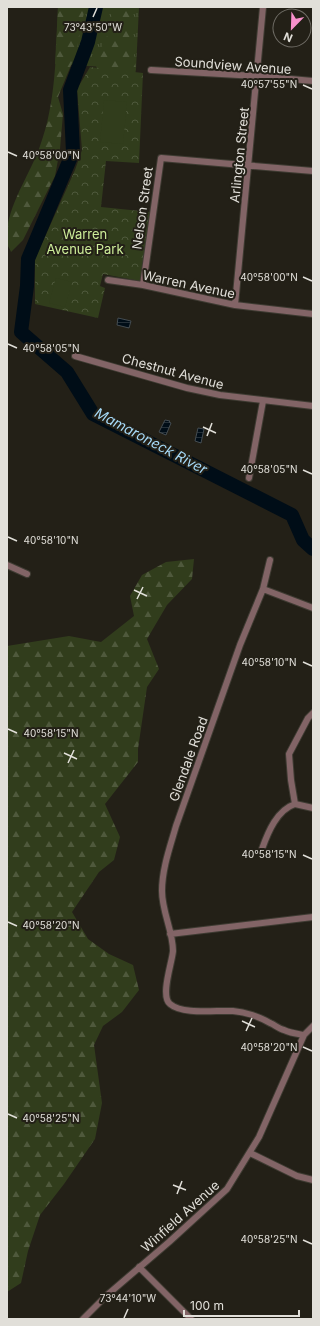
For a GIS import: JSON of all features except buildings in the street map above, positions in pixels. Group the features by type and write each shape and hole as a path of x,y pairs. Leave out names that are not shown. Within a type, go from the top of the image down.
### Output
{"street":[{"name":"Arlington Street","path":"235,305 263,7"},
{"name":"Soundview Avenue","path":"151,70 313,81"},
{"name":"Nelson Street","path":"142,285 161,158 248,165"},
{"path":"248,165 313,171"},
{"name":"Warren Avenue","path":"108,280 142,285 235,305 313,314"},
{"name":"Chestnut Avenue","path":"76,356 187,388 220,395 313,406"},
{"path":"249,478 263,401"},
{"name":"Glendale Road","path":"270,560 262,589 240,645 170,845 163,876 162,891 163,909 173,952 166,984 166,996 170,1004 178,1009 234,1011 269,1022 284,1030 304,1036"},
{"path":"7,566 27,574"},
{"path":"262,589 313,608"},
{"path":"295,804 289,754 308,718 313,713"},
{"path":"262,849 267,834 276,819 288,806 295,804 313,808"},
{"path":"170,934 313,918"},
{"name":"Winfield Avenue","path":"85,1317 227,1189 259,1137 304,1036 313,1026"},
{"path":"250,1153 297,1176 313,1180"},
{"path":"139,1267 190,1319"},
{"path":"85,1317 93,1319"}],"green space":[{"path":"58,7 139,7 136,69 55,64"},
{"path":"58,7 85,7 76,53 58,97 63,114 60,149 55,176 23,240 11,252 7,241 9,217 13,205 36,157 49,113 54,78"},
{"path":"113,7 131,7 130,24 136,69 134,82 95,79 98,55 109,32"},
{"name":"Warren Avenue Park","path":"90,67 143,73 139,163 106,161 101,207 150,212 140,281 103,274 100,286 105,288 98,318 35,304 35,259 75,170 82,150 77,89"},
{"path":"104,100 127,102 123,144 100,142"},
{"path":"56,278 72,282 65,307 49,303"},
{"path":"194,559 192,579 167,605 147,639 159,669 147,687 138,749 138,762 105,804 120,837 114,860 99,872 72,912 88,939 109,954 133,965 139,990 122,1012 103,1026 94,1045 102,1103 95,1139 64,1184 40,1215 28,1251 21,1283 7,1292 7,646 69,636 101,642 134,616 130,596 142,575 166,562"}],"shaded area":[{"path":"118,318 131,321 129,328 117,325"},
{"path":"165,420 170,421 169,422 171,423 166,435 159,432"},
{"path":"198,428 204,429 201,443 195,441"}],"waterway":[{"name":"Mamaroneck River","path":"96,7 88,42 70,90 73,152 28,259 27,286 21,332 67,372 93,414 292,515 303,540 313,549"}]}
